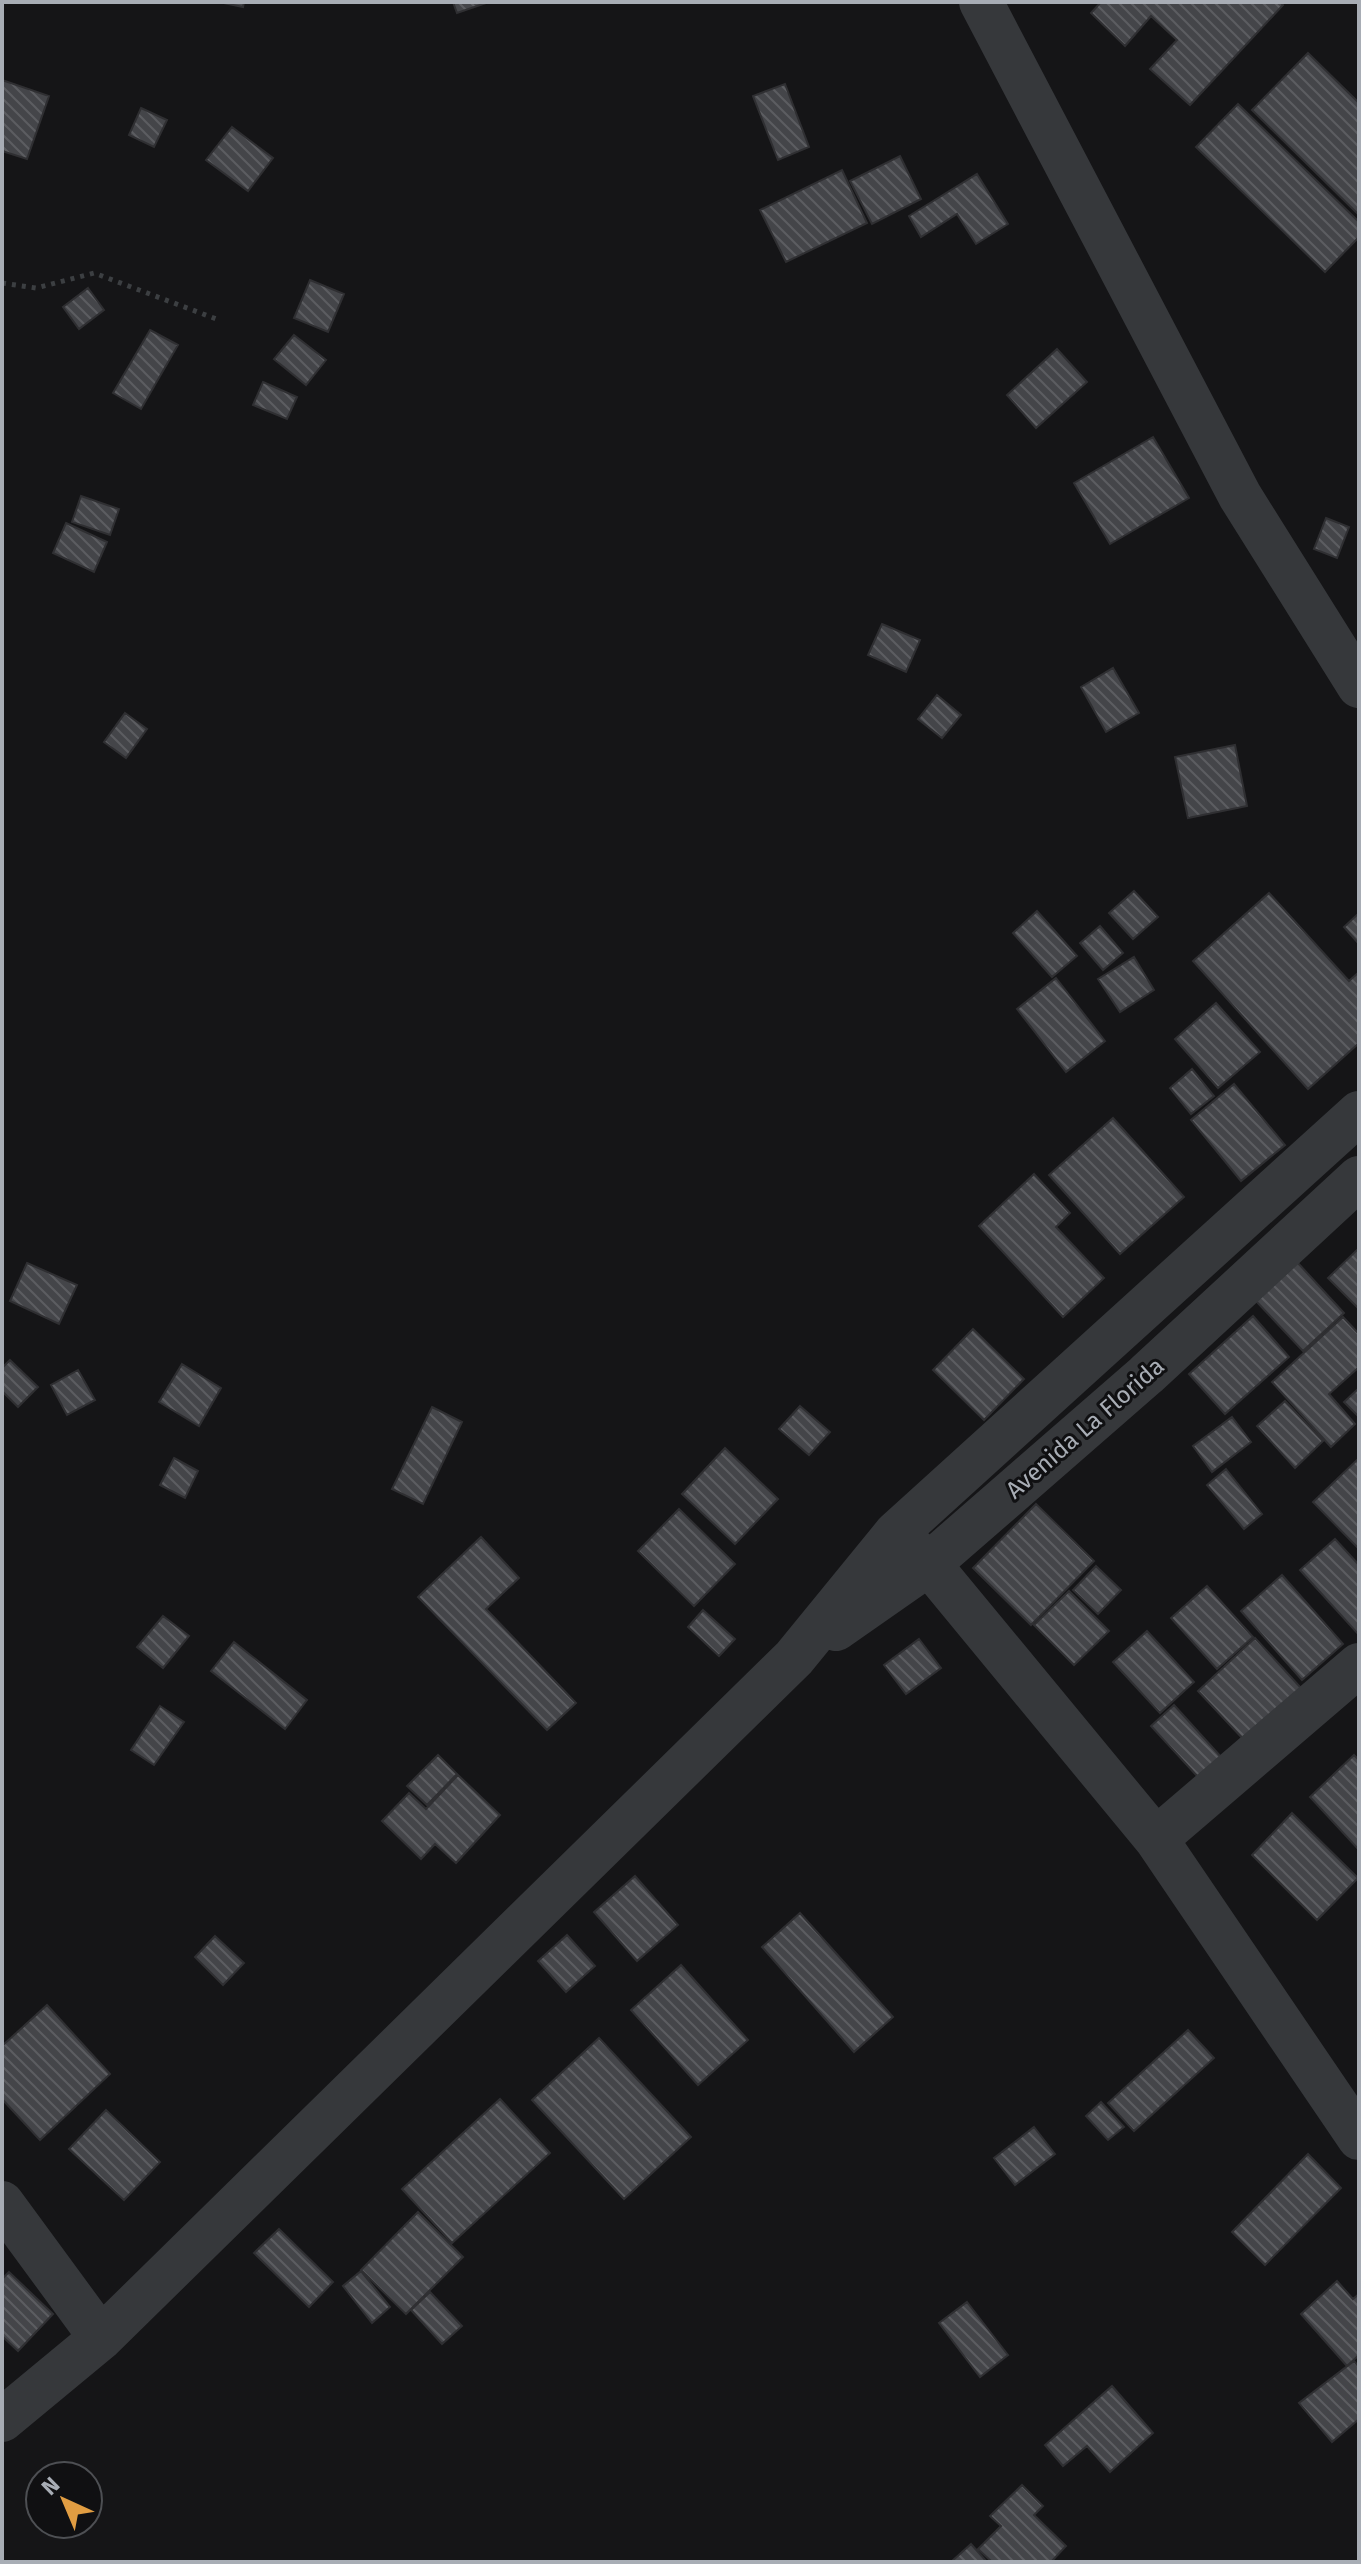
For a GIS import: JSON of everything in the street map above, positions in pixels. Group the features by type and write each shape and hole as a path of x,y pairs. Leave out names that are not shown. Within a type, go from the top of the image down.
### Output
{"street":[{"path":"981,2 1240,496 1359,686"},
{"path":"2,2420 101,2338 794,1658 896,1533 1359,1113"},
{"name":"Avenida La Florida","path":"794,1658 929,1564 1146,1375 1359,1178"},
{"path":"896,1533 929,1564 1156,1839 1359,2138"},
{"path":"1156,1839 1359,1665"},
{"path":"2,2203 101,2338"}],"path":[{"path":"2,283 36,288 94,273 219,320"}],"building":[{"path":"219,2 244,2 243,7"},
{"path":"453,2 486,2 486,3 457,13"},
{"path":"1101,2 1280,2 1283,5 1190,105 1150,69 1177,40 1151,16 1125,46 1091,13"},
{"path":"1308,53 1359,103 1359,215 1252,110"},
{"path":"2,80 49,96 27,159 2,151"},
{"path":"785,84 809,147 778,160 753,96"},
{"path":"1238,104 1359,222 1359,237 1325,272 1196,147"},
{"path":"141,108 167,120 154,147 129,135"},
{"path":"232,127 273,158 248,191 206,160"},
{"path":"900,156 921,199 872,224 850,181"},
{"path":"842,170 867,223 786,262 760,210"},
{"path":"977,174 1008,224 976,244 957,214 921,237 909,216"},
{"path":"310,280 344,294 328,332 294,318"},
{"path":"88,288 104,310 79,329 63,307"},
{"path":"150,330 178,345 141,409 113,393"},
{"path":"294,335 326,360 306,385 274,359"},
{"path":"1057,349 1087,382 1036,428 1007,395"},
{"path":"263,382 297,397 287,419 253,405"},
{"path":"1153,437 1189,498 1110,544 1074,483"},
{"path":"81,496 119,509 110,535 72,522"},
{"path":"1326,518 1349,527 1337,558 1314,549"},
{"path":"66,523 107,542 94,572 53,553"},
{"path":"882,624 920,640 906,672 868,655"},
{"path":"1113,668 1139,713 1106,732 1081,687"},
{"path":"937,695 961,715 942,738 918,719"},
{"path":"125,713 147,729 126,758 104,742"},
{"path":"1235,745 1247,806 1188,818 1175,757"},
{"path":"1134,891 1158,917 1133,939 1109,913"},
{"path":"1269,893 1349,981 1359,972 1359,1043 1308,1089 1193,961"},
{"path":"1037,911 1077,956 1052,977 1013,933"},
{"path":"1359,913 1359,944 1344,927"},
{"path":"1100,926 1123,953 1103,970 1080,943"},
{"path":"1134,957 1154,990 1120,1012 1098,979"},
{"path":"1056,978 1105,1041 1066,1072 1017,1009"},
{"path":"1216,1003 1260,1052 1218,1088 1175,1039"},
{"path":"1192,1069 1214,1096 1191,1114 1170,1088"},
{"path":"1234,1084 1285,1145 1241,1181 1191,1120"},
{"path":"1113,1118 1184,1197 1120,1254 1049,1175"},
{"path":"1034,1174 1070,1213 1056,1227 1104,1278 1063,1317 979,1226"},
{"path":"1359,1248 1359,1309 1328,1278"},
{"path":"1297,1262 1344,1313 1303,1351 1255,1300"},
{"path":"27,1263 77,1285 59,1324 10,1301"},
{"path":"1253,1316 1289,1357 1225,1414 1189,1374"},
{"path":"1343,1317 1359,1334 1359,1367 1329,1394 1355,1424 1331,1447 1272,1382"},
{"path":"973,1329 1024,1379 984,1420 933,1370"},
{"path":"10,1360 38,1387 18,1407 2,1391 2,1368"},
{"path":"182,1364 221,1388 199,1426 159,1402"},
{"path":"78,1370 95,1400 67,1415 51,1385"},
{"path":"1359,1388 1359,1417 1344,1402"},
{"path":"1285,1401 1323,1441 1295,1468 1257,1426"},
{"path":"800,1406 830,1432 809,1455 779,1429"},
{"path":"432,1407 462,1422 423,1504 392,1489"},
{"path":"1232,1417 1251,1442 1212,1472 1193,1446"},
{"path":"725,1448 778,1499 735,1544 682,1494"},
{"path":"174,1458 198,1471 185,1498 160,1485"},
{"path":"1359,1458 1359,1549 1313,1502"},
{"path":"1226,1469 1262,1514 1244,1529 1207,1485"},
{"path":"1036,1504 1094,1561 1031,1625 973,1568"},
{"path":"679,1509 735,1564 694,1606 638,1551"},
{"path":"481,1537 519,1578 486,1609 576,1703 547,1730 418,1597"},
{"path":"1335,1539 1359,1565 1359,1635 1300,1570"},
{"path":"1096,1566 1121,1590 1098,1614 1073,1590"},
{"path":"1282,1575 1343,1644 1302,1680 1241,1611"},
{"path":"1207,1586 1253,1637 1217,1669 1171,1618"},
{"path":"1069,1591 1109,1631 1074,1665 1034,1625"},
{"path":"703,1610 735,1639 719,1656 688,1627"},
{"path":"163,1616 189,1636 163,1668 137,1647"},
{"path":"1147,1631 1194,1682 1160,1713 1113,1662"},
{"path":"1255,1638 1301,1688 1245,1741 1198,1691"},
{"path":"919,1639 941,1668 906,1694 884,1665"},
{"path":"234,1642 307,1700 285,1729 211,1671"},
{"path":"1174,1705 1222,1758 1199,1778 1151,1726"},
{"path":"160,1706 184,1722 154,1765 131,1750"},
{"path":"438,1755 457,1774 427,1805 407,1786"},
{"path":"1354,1755 1359,1760 1359,1850 1310,1797"},
{"path":"458,1775 500,1815 456,1863 435,1844 421,1859 382,1821 409,1793 426,1809"},
{"path":"1292,1813 1358,1878 1317,1920 1252,1855"},
{"path":"635,1876 678,1925 637,1961 594,1912"},
{"path":"800,1913 893,2017 854,2052 762,1947"},
{"path":"567,1935 595,1966 566,1992 538,1961"},
{"path":"215,1936 244,1963 223,1985 195,1957"},
{"path":"681,1965 748,2040 698,2085 631,2010"},
{"path":"47,2005 110,2074 40,2140 2,2099 2,2046"},
{"path":"1188,2030 1214,2058 1134,2131 1108,2103"},
{"path":"599,2038 691,2137 624,2199 532,2100"},
{"path":"500,2099 550,2153 452,2243 402,2189"},
{"path":"1101,2102 1124,2127 1108,2140 1086,2116"},
{"path":"106,2110 160,2162 124,2200 69,2149"},
{"path":"1034,2127 1055,2154 1015,2185 994,2158"},
{"path":"1308,2154 1341,2188 1265,2265 1232,2232"},
{"path":"418,2212 463,2257 406,2314 361,2270"},
{"path":"279,2229 333,2282 309,2307 254,2253"},
{"path":"361,2271 390,2307 372,2323 343,2286"},
{"path":"9,2272 53,2314 18,2351 2,2336 2,2279"},
{"path":"1337,2281 1353,2299 1359,2294 1359,2355 1347,2366 1301,2314"},
{"path":"430,2292 462,2326 442,2344 411,2310"},
{"path":"967,2302 1008,2355 980,2377 939,2323"},
{"path":"1354,2361 1359,2367 1359,2419 1332,2442 1299,2403"},
{"path":"1112,2386 1153,2433 1110,2472 1087,2446 1063,2466 1045,2445"},
{"path":"1022,2485 1043,2506 1034,2515 1066,2546 1051,2562 992,2562 978,2549 1001,2526 990,2516"},
{"path":"971,2544 987,2562 951,2562"}]}
